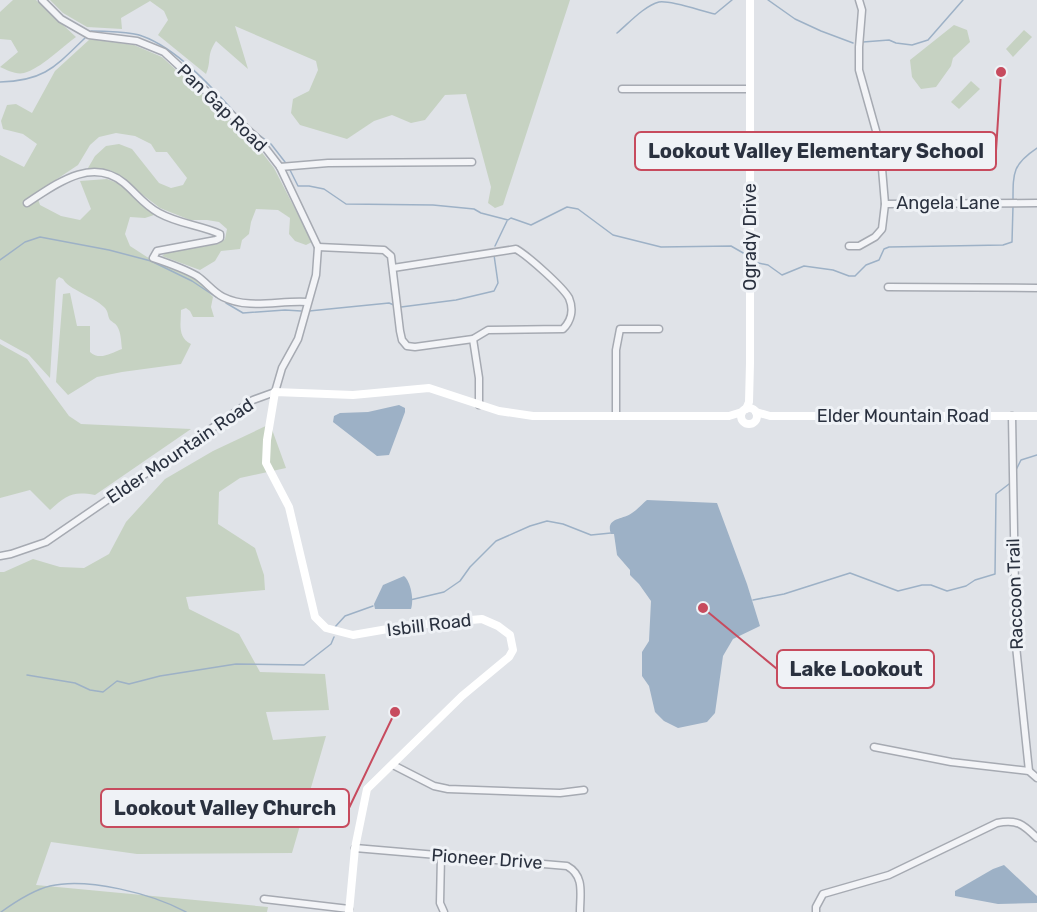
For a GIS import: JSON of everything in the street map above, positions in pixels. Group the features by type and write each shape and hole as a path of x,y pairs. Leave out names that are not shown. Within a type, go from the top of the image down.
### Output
{"street":[{"name":"Pan Gap Road","path":"42,0 61,19 89,35 137,41 164,52 260,141 280,166 318,247"},
{"name":"Ogrady Drive","path":"749,412 750,0"},
{"name":"Angela Lane","path":"859,0 862,10 859,70 880,146 885,204 1037,203"},
{"path":"622,89 749,89"},
{"path":"280,166 328,163 472,162"},
{"path":"27,203 61,180 77,174 99,172 111,176 123,182 146,206 162,215 179,223 208,228 220,234 220,238 216,240 157,251 153,258 198,277 222,297 263,304 290,300 308,302"},
{"path":"849,246 859,246 875,237 882,229 885,204"},
{"path":"275,392 282,368 298,339 316,274 318,247 384,250 391,256 400,330 405,344 415,347 473,339 488,330 563,329 570,323 571,309 568,297 527,255 516,249 393,268"},
{"path":"888,287 1037,288"},
{"path":"616,415 616,350 620,329 659,329"},
{"path":"473,339 479,378 479,405"},
{"name":"Elder Mountain Road","path":"0,556 46,542 253,400 275,392 353,395 429,388 499,411 533,416 729,416 749,412 770,416 1037,416"},
{"name":"Isbill Road","path":"275,392 267,440 266,463 289,507 315,617 326,628 353,636 405,626 482,619 504,630 510,635 513,643 513,650 509,657 462,696 367,789 355,848 349,911"},
{"name":"Raccoon Trail","path":"1012,416 1016,643 1029,771"},
{"path":"874,747 951,762 1029,771 1037,778"},
{"path":"393,765 433,786 448,789 560,793 584,790"},
{"path":"816,912 816,907 823,894 883,877 998,823 1011,820 1019,823 1037,838"},
{"name":"Pioneer Drive","path":"355,848 567,866 578,874 581,885 580,912"},
{"path":"441,856 440,903 444,912"},
{"path":"264,899 349,911"}],"green space":[{"path":"13,0 36,0 76,37 37,67 21,73 0,67 18,52 11,40 0,39 0,12"},
{"path":"50,0 570,0 503,205 495,208 488,203 491,187 466,94 445,95 425,120 411,123 392,115 374,121 347,139 300,125 291,113 293,99 309,91 318,70 316,61 235,26 248,69 216,41 211,51 206,74 158,35 168,20 164,11 150,1 121,18 122,29 87,27 63,13"},
{"path":"954,25 967,30 970,42 953,58 951,66 936,87 921,89 912,77 910,60"},
{"path":"1024,30 1032,37 1013,57 1006,49"},
{"path":"90,39 134,45 162,57 253,141 274,168 312,242 306,245 295,241 289,234 290,218 278,210 256,209 249,234 242,240 240,249 221,251 215,261 200,270 162,256 166,253 218,244 225,239 227,229 219,222 190,220 160,208 110,170 88,168 95,156 106,146 119,144 132,149 159,183 171,188 183,185 187,178 167,152 156,152 151,144 135,136 116,133 99,137 90,145 78,165 36,193 40,205 61,216 80,220 91,209 80,181 107,179 120,184 154,215 145,218 130,217 125,234 130,246 147,257 193,276 213,297 211,307 214,317 193,317 186,308 181,310 182,334 191,344 181,364 97,377 68,395 56,382 63,294 70,293 77,326 90,326 90,352 94,355 102,356 122,349 120,334 104,307 59,277 56,280 50,378 29,355 0,339 0,155 24,167 37,144 23,134 3,129 1,121 7,105 16,104 32,113 55,71"},
{"path":"971,81 980,89 959,109 951,102"},
{"path":"0,344 27,359 69,416 81,424 191,429 95,495 70,495 50,510 30,490 0,498"},
{"path":"270,424 286,468 240,478 219,492 218,524 255,548 264,575 265,590 186,597 189,609 239,634 260,672 325,674 329,710 266,712 273,740 326,736 292,853 137,854 51,842 36,885 268,907 267,912 0,912 0,572 33,559 60,567 84,568 109,554 126,522 165,479 213,451"}],"water":[{"path":"399,405 405,408 405,412 389,455 377,456 333,422 334,416 340,413 368,412"},
{"path":"647,500 717,503 760,626 733,639 723,656 715,713 707,722 678,728 664,721 655,712 649,686 642,676 642,652 649,641 651,601 617,555 614,534 611,534 610,529 613,522 632,513"},
{"path":"404,576 411,591 411,609 375,609 374,604 383,585"},
{"path":"1004,865 1037,896 1037,903 998,904 955,896 955,891"}],"waterway":[{"path":"617,33 642,11 659,2 678,4 715,14 732,0"},
{"path":"768,0 795,19 853,43"},
{"path":"863,42 889,40 912,45 928,40 963,0"},
{"path":"91,31 142,36 168,49 192,69 235,113"},
{"path":"0,82 28,79 48,70 85,38"},
{"path":"251,129 271,144 285,162"},
{"path":"1013,200 1016,170 1023,159 1037,148"},
{"path":"290,170 298,186 324,189 346,204 433,205 474,209 481,213 508,220 511,218 531,225 567,207 578,209 613,235 661,247 731,246 745,254"},
{"path":"754,262 768,265 782,275 804,266 855,276 866,265 879,260 884,249 889,247 1003,245 1012,242 1013,206"},
{"path":"495,246 507,221"},
{"path":"0,260 25,242 40,237 109,250 151,261 192,281 216,297"},
{"path":"401,307 456,300 494,291 498,283 494,255"},
{"path":"226,303 243,313 301,311"},
{"path":"309,311 389,303 394,305"},
{"path":"1016,470 1021,460 1037,455"},
{"path":"753,600 784,594 850,573 898,591 922,585 931,585 947,591 995,574 996,494 1009,484"},
{"path":"410,600 444,592 460,581 470,567 496,541 530,526 547,521 563,524 591,535 611,533"},
{"path":"335,627 345,616 373,606"},
{"path":"27,675 75,683 90,690 103,692 117,681 129,684 160,676 236,664 304,665 331,644 334,637"},
{"path":"1,912 37,890 65,884 101,886 138,893 186,912"}],"place":[{"name":"Lookout Valley Elementary School","path":"1001,72"},
{"name":"Lake Lookout","path":"703,608"},
{"name":"Lookout Valley Church","path":"395,712"}]}
